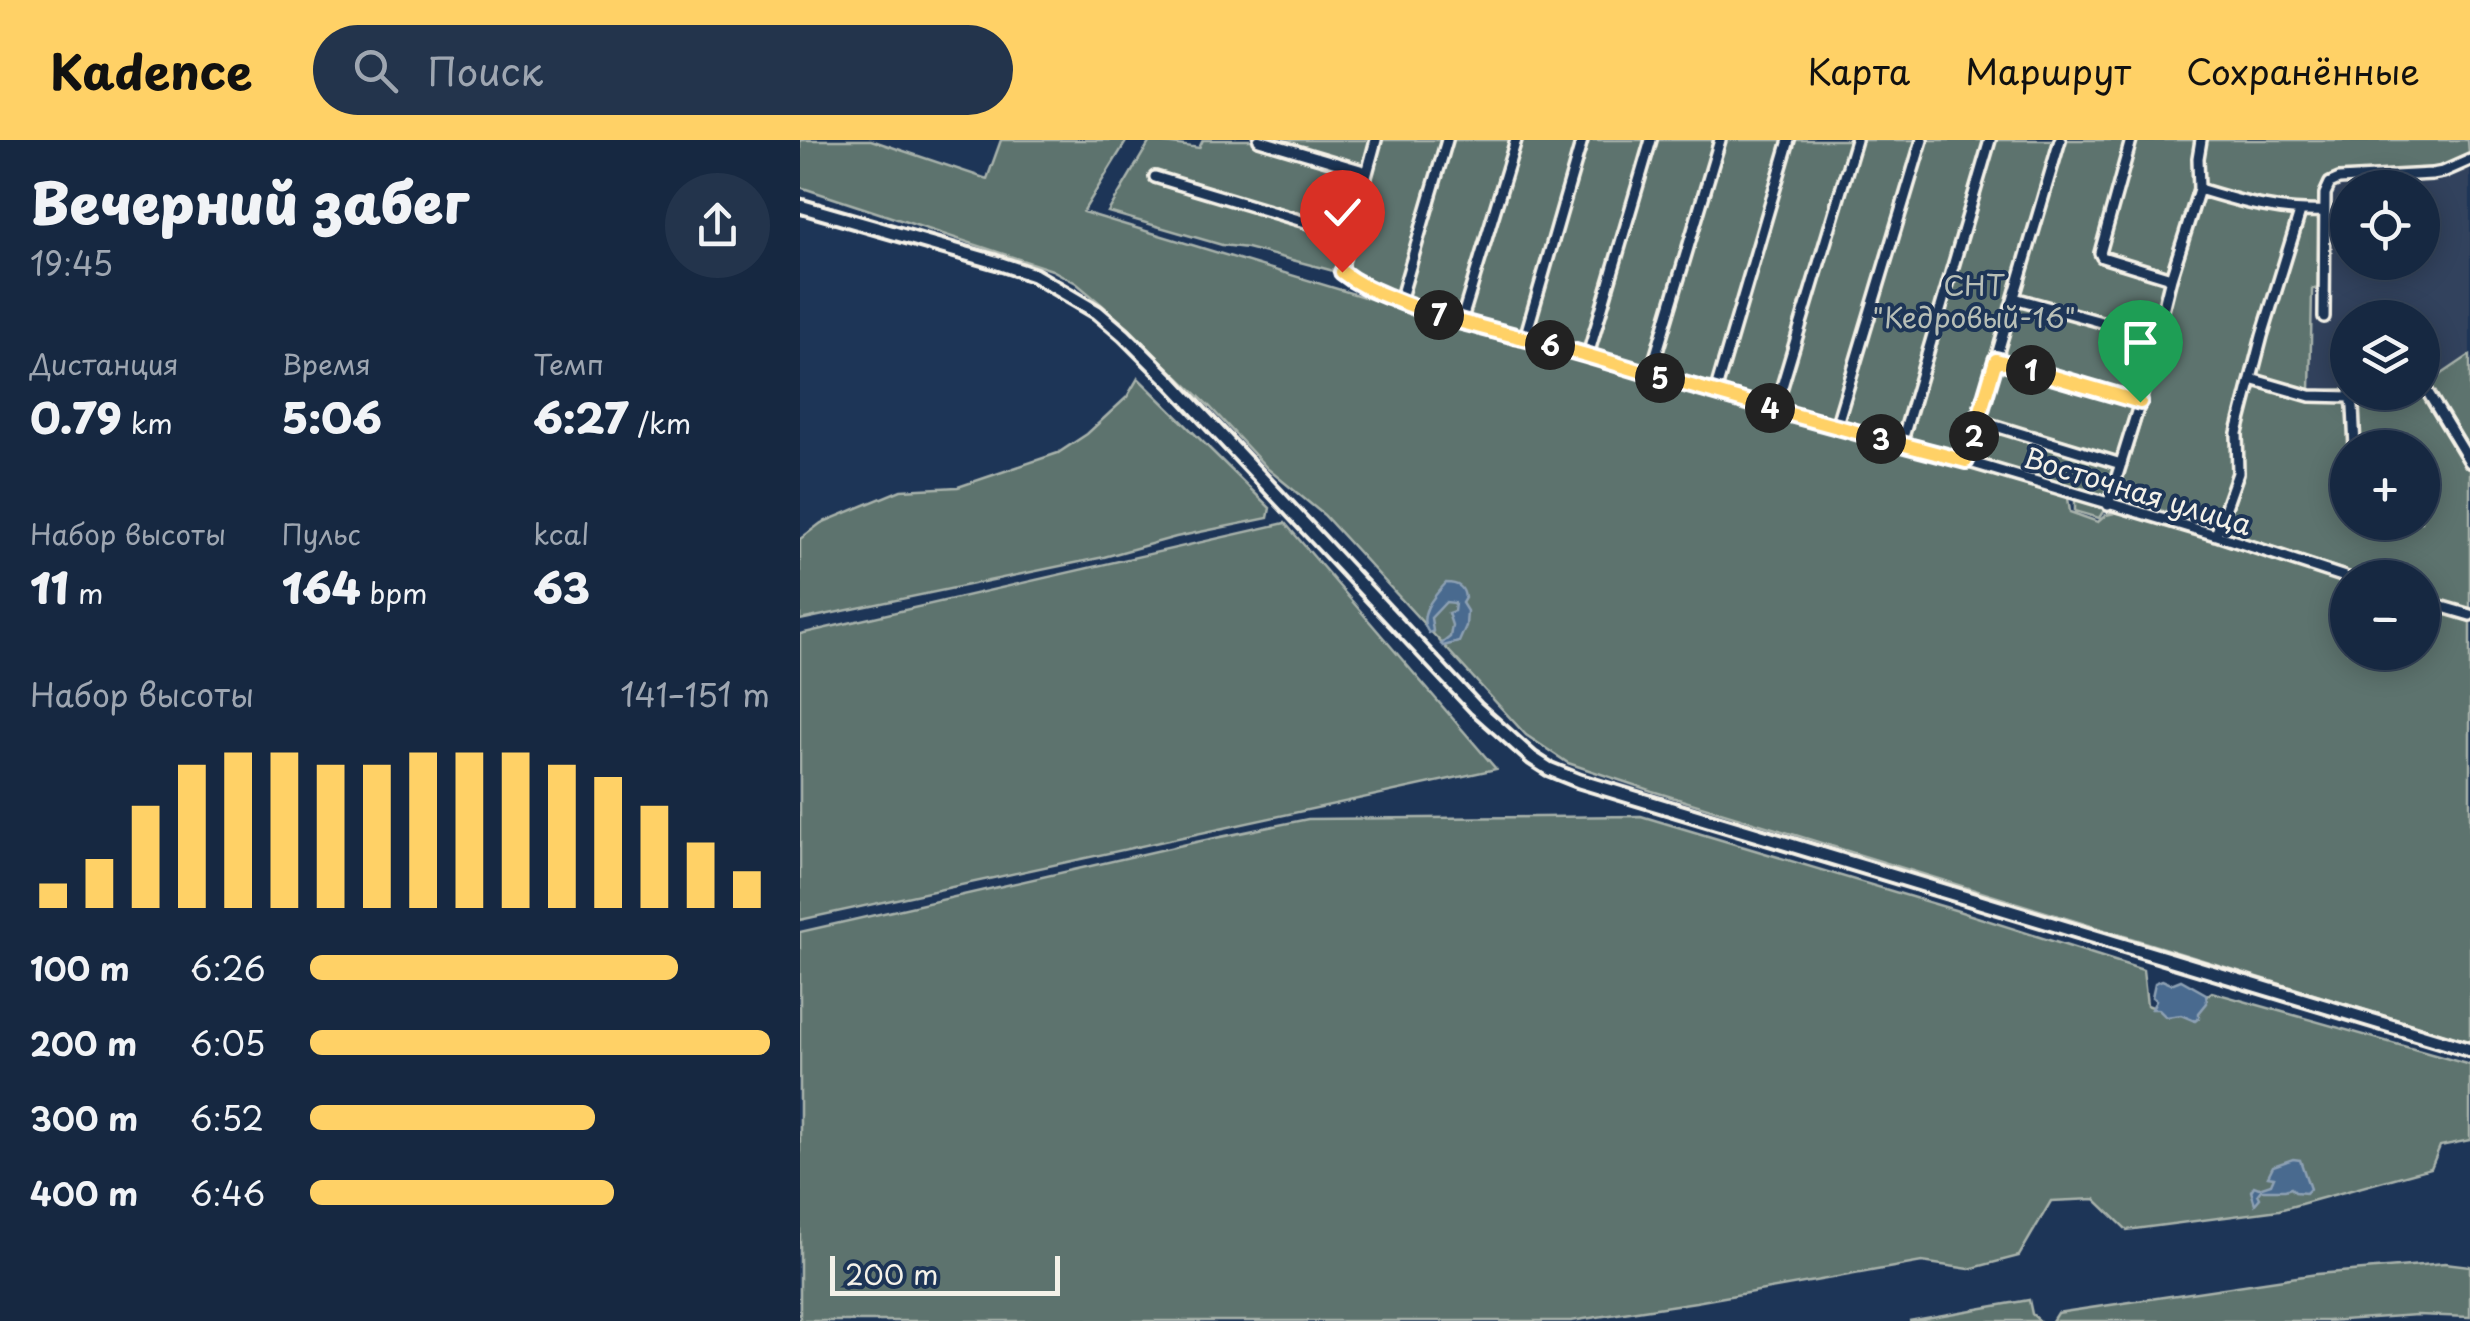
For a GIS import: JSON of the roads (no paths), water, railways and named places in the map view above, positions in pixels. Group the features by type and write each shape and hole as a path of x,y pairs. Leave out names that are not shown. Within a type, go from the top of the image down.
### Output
{"street":[{"path":"1259,140 1367,172"},
{"path":"1154,177 1349,235 1376,140"},
{"path":"1400,302 1447,140"},
{"path":"1461,322 1516,140"},
{"path":"1525,338 1582,140"},
{"path":"1588,355 1651,140"},
{"path":"1650,375 1720,140"},
{"path":"1715,394 1789,140"},
{"path":"1775,410 1856,140"},
{"path":"1836,426 1922,140"},
{"path":"1900,444 1990,140"},
{"path":"1966,461 2060,140"},
{"path":"2131,140 2100,253 2102,257 2172,278"},
{"path":"2108,504 2199,189 2201,140"},
{"path":"2324,316 2325,194 2330,184 2334,180 2432,174 2470,160"},
{"path":"2199,189 2249,204 2300,212 2325,210"},
{"path":"800,206 1021,271 1097,312 1172,383 1476,708 1548,769 2470,1050"},
{"path":"2216,535 2238,473 2238,433 2300,212"},
{"name":"Восточная улица","path":"1349,235 1342,272 1354,282 1400,302 1715,394 1966,461 2330,572"},
{"path":"2014,298 2156,338"},
{"path":"1996,360 2140,402"},
{"path":"2251,379 2310,396 2351,397 2355,430"},
{"path":"2438,410 2470,462"},
{"path":"1979,420 2121,464"},
{"path":"2440,606 2470,615"}],"park label":[{"name":"СНТ \"Кедровый-16\"","path":"1974,300"}]}
